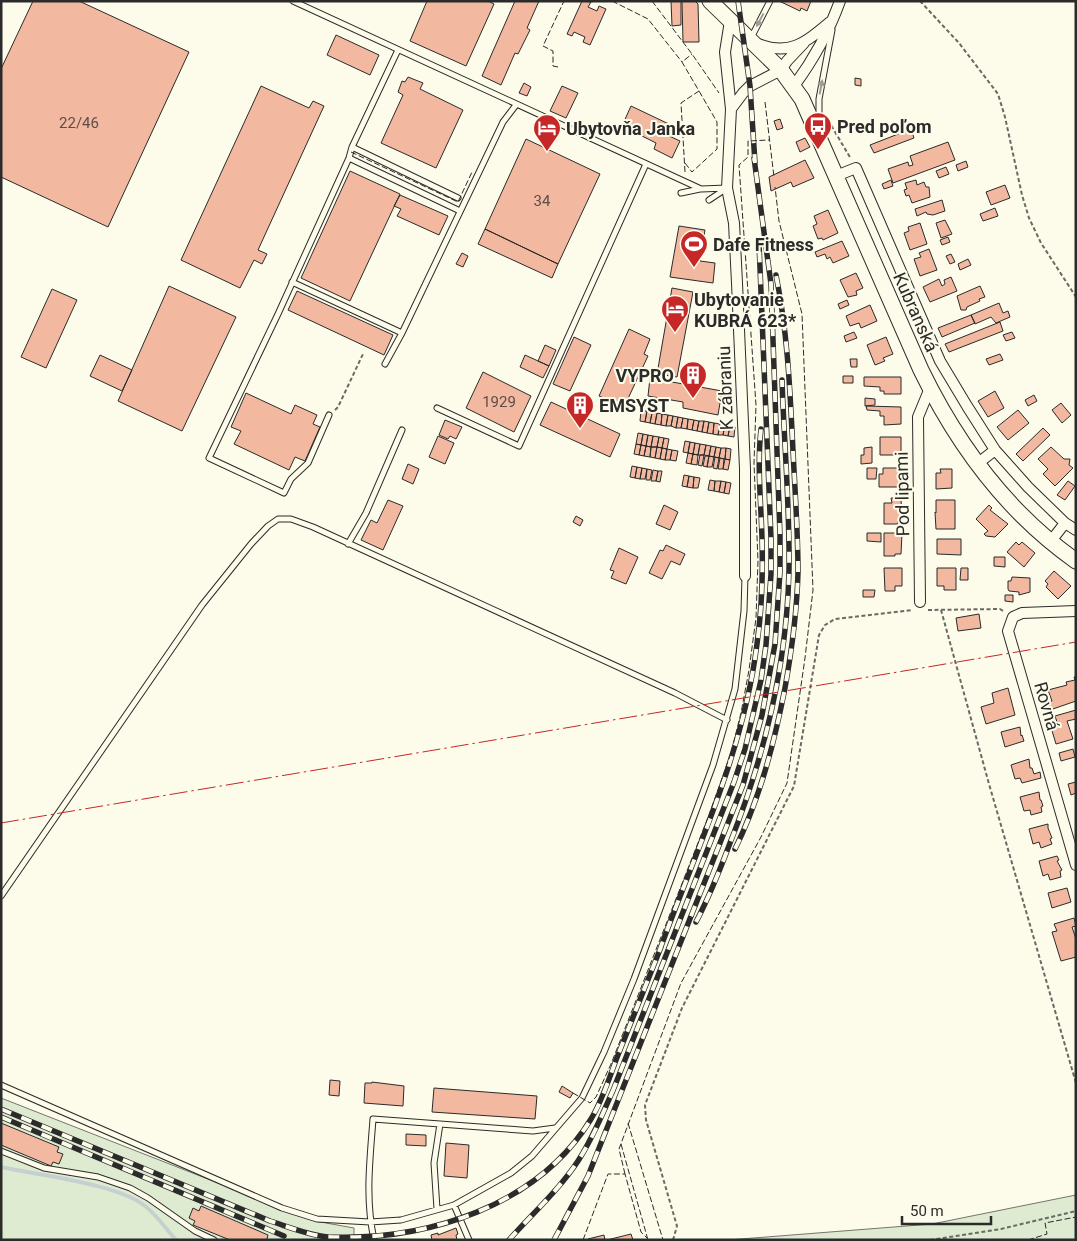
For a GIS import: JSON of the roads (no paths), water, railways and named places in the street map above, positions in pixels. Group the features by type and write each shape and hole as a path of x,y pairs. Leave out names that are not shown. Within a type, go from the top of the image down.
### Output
{"street":[{"name":"Kubranská","path":"710,1 781,70 794,86 809,113 836,176 940,361 995,450 1028,487 1065,523 1076,530"},
{"path":"794,86 816,53 834,18 840,1"},
{"path":"731,109 738,98 750,86 781,70 786,61 804,43 834,18"},
{"name":"K zábraniu","path":"730,22 725,52 731,109 727,188 734,223 737,283 745,469 745,576"},
{"path":"750,40 776,49 786,49 804,43"},
{"name":"Kubranská","path":"836,176 856,168 921,370 958,437 977,464 1023,515 1076,561"},
{"name":"Kubranská","path":"921,370 940,361"},
{"name":"Pod lipami","path":"922,607 918,417 930,388"},
{"path":"977,464 995,450"},
{"path":"1051,541 1065,523"},
{"name":"Rovná","path":"1076,612 1022,613 1013,617 1008,631 1076,865"}],"lane":[{"path":"293,1 701,189"},
{"path":"750,40 770,1"},
{"path":"819,135 819,99 834,18"},
{"path":"329,415 308,463 291,479 284,493 209,458 398,50"},
{"path":"385,364 402,333 503,122 516,105"},
{"path":"352,147 458,198"},
{"path":"349,158 460,211"},
{"path":"437,408 519,446 646,164"},
{"path":"680,193 701,189 727,188"},
{"path":"709,200 727,188"},
{"path":"292,282 402,333"},
{"path":"348,544 366,513 402,430"},
{"path":"1,896 202,606 252,543 268,526 278,519 292,519 313,527 675,693 727,720"},
{"path":"410,572 412,566"},
{"path":"1,1085 282,1208 317,1219 370,1222 402,1220 454,1205 510,1174 532,1156 582,1098 604,1052 702,796 727,720 735,689 744,611 745,576"},
{"path":"374,1240 370,1222 368,1178 374,1118 533,1131 555,1128"},
{"path":"437,1209 434,1163 440,1124"},
{"path":"1,1151 44,1168 98,1177 130,1188 148,1198 195,1232 214,1240"},
{"path":"454,1205 469,1240"}],"waterway":[{"path":"1,1167 77,1181 133,1198 154,1214 176,1240"}],"railway":[{"path":"738,1 750,86 755,163"},
{"path":"554,1240 588,1176 743,785 762,715 775,644 780,572 780,535 771,284 754,158"},
{"path":"612,1093 734,782 745,749 761,680 766,645 771,574 771,538 759,243"},
{"path":"735,849 759,790 776,730 790,659 797,601 798,542 789,385 786,341 776,275"},
{"path":"696,922 710,893 743,810 764,743 779,674 784,640 789,570 788,499 782,380"},
{"path":"659,952 730,763 750,685 759,631 762,591 759,470 761,429"},
{"path":"1,1109 270,1221 306,1233 328,1237 366,1237 441,1224 477,1212 511,1196 541,1175 569,1149 599,1105 661,947"},
{"path":"509,1240 571,1172 593,1134 614,1088"},
{"path":"1,1117 284,1236"}],"place":[{"name":"Pred poľom","path":"818,150"},
{"name":"Ubytovňa Janka","path":"547,152"},
{"name":"Dafe Fitness","path":"694,268"},
{"name":"Ubytovanie KUBRÁ 623*","path":"675,333"},
{"name":"VYPRO","path":"693,399"},
{"name":"EMSYST","path":"580,429"}]}
